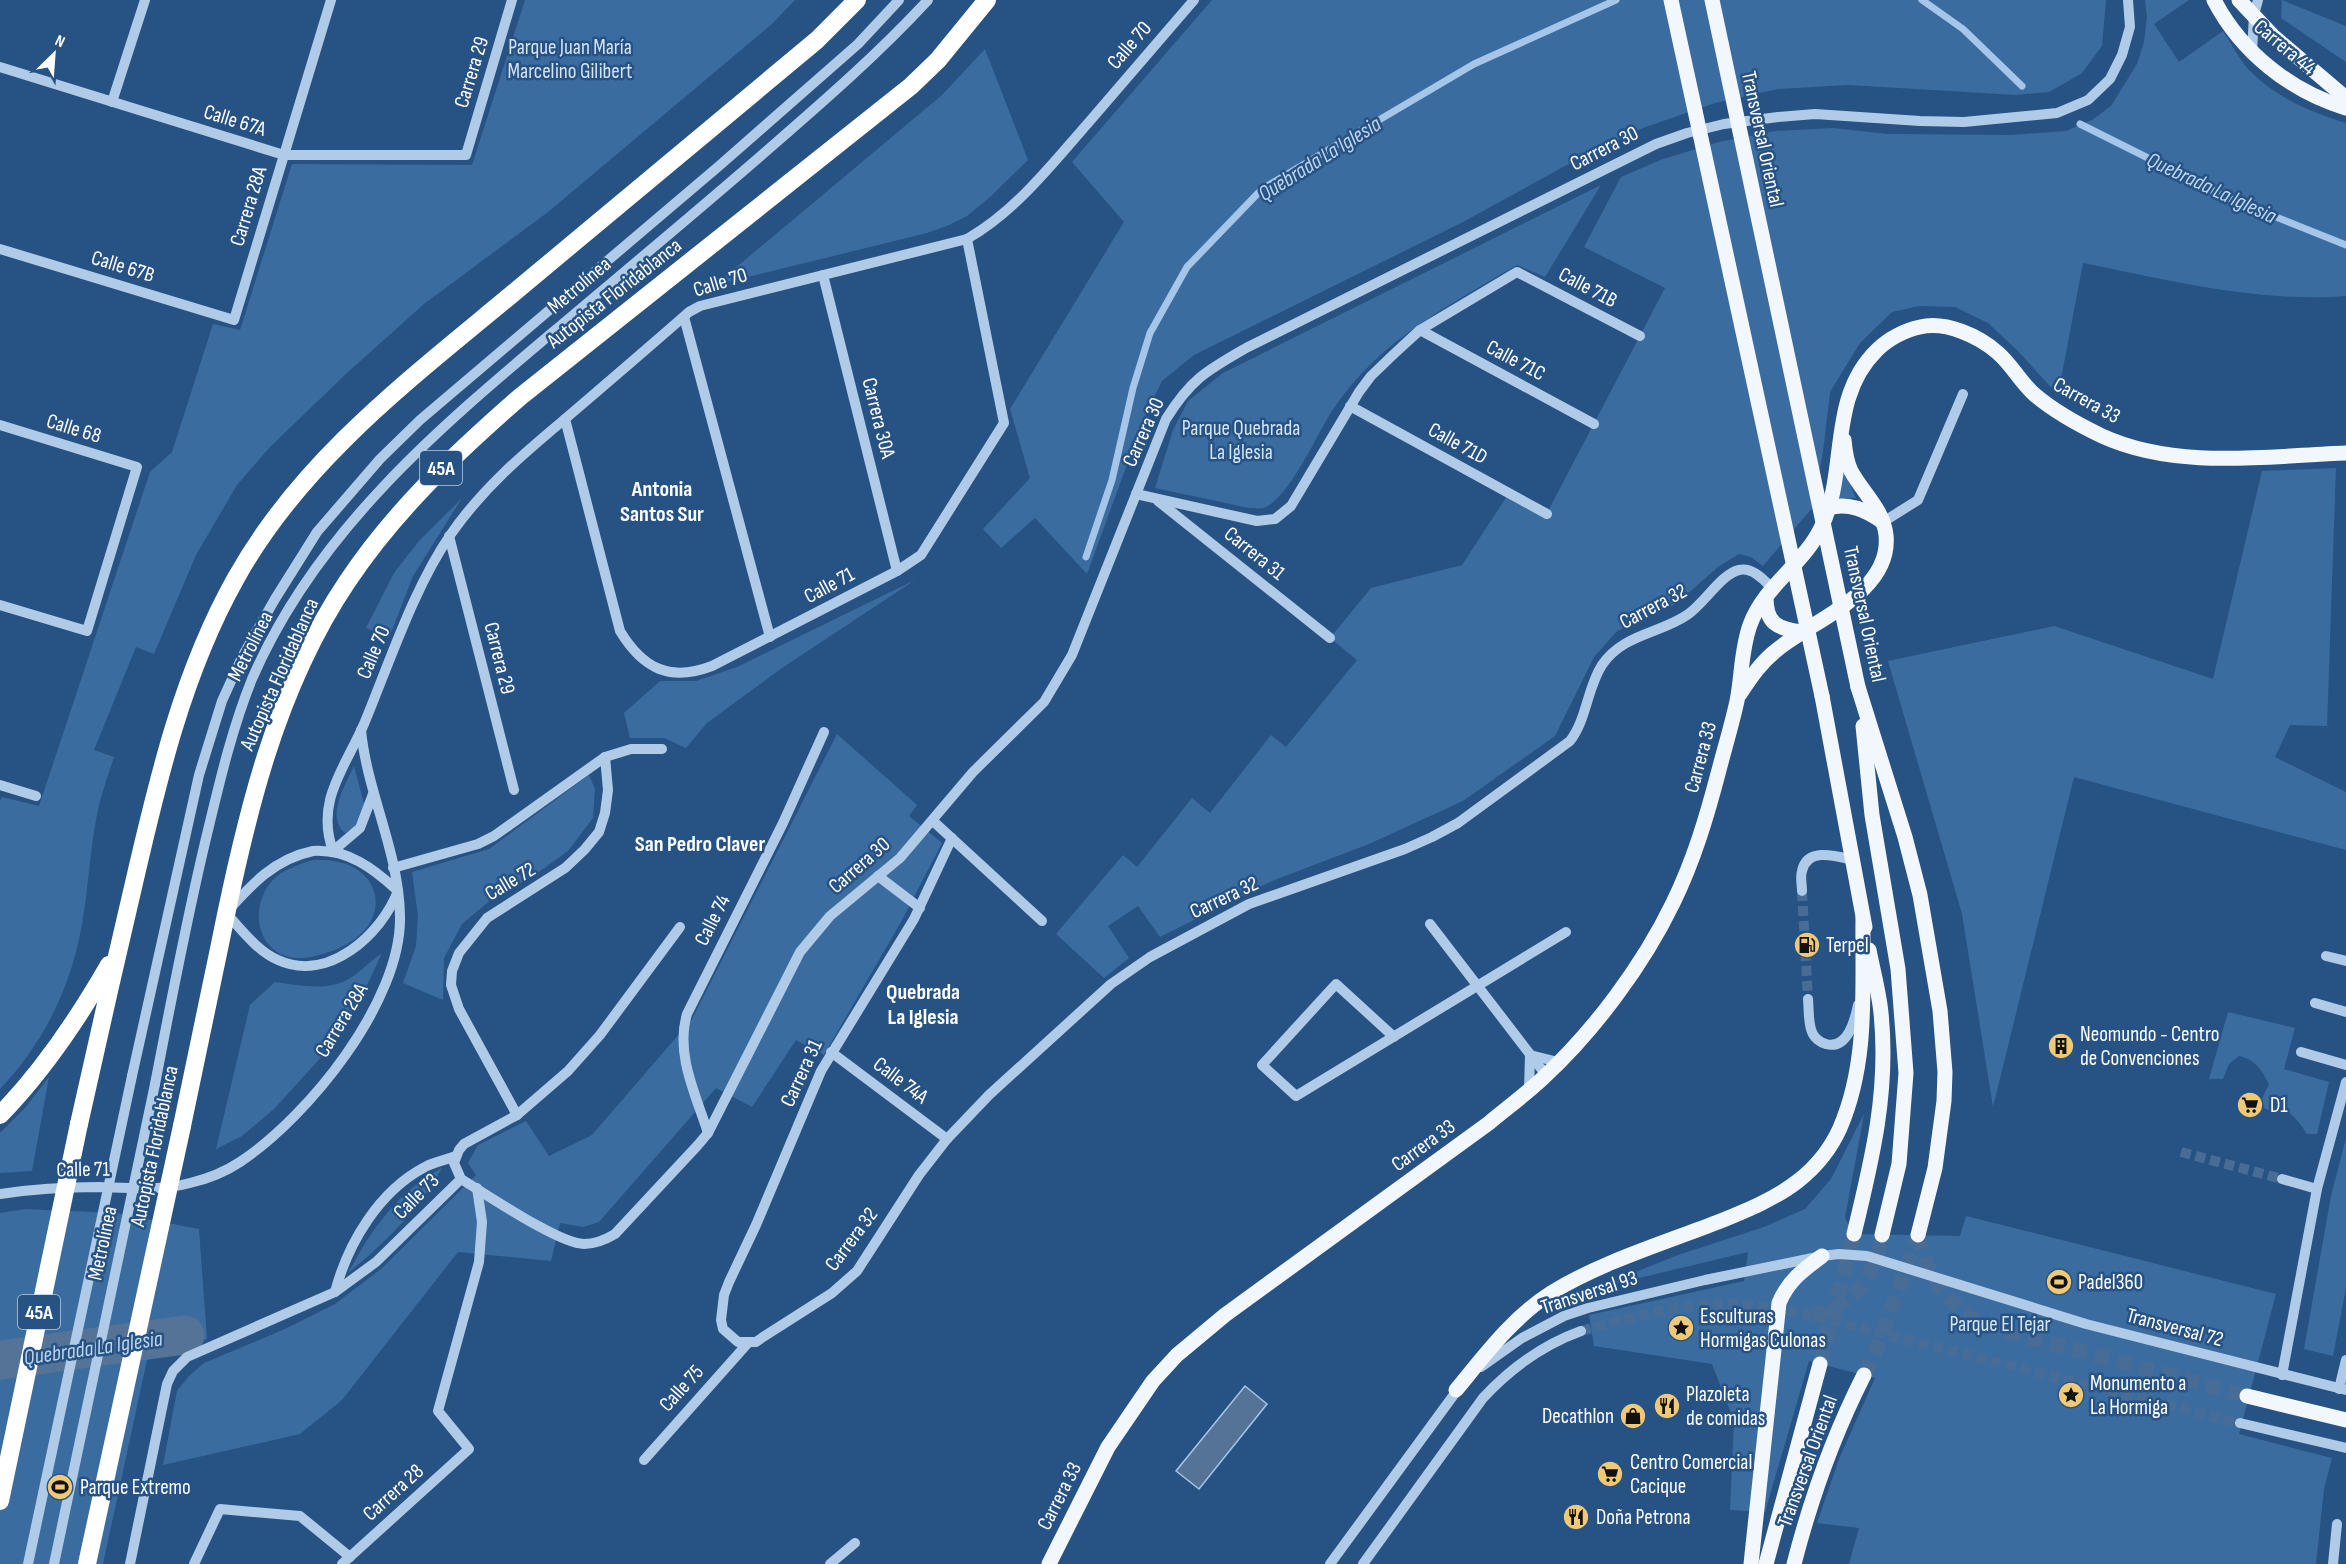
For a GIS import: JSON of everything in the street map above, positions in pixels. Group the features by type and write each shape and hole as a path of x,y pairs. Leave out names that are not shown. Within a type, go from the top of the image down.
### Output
{"highway":[{"name":"45A","path":"0,1501 78,1124 163,764 197,661 213,622 236,578 262,535 294,494 330,453 372,412 808,47 857,0"},
{"name":"Autopista Floridablanca","path":"87,1564 249,810 262,768 302,666 324,620 346,583 402,510 453,456 520,397 911,86 938,60 987,0"},
{"path":"0,1115 25,1090 63,1040 119,948"}],"main road":[{"path":"1671,0 1822,696 1881,1012 1883,1056 1877,1136 1854,1234"},
{"name":"Transversal Oriental","path":"1712,0 1858,687 1905,837 1920,895 1941,1021 1944,1101 1935,1168 1918,1235"},
{"name":"Carrera 44","path":"2214,0 2231,28 2252,52 2296,87 2346,108"},
{"name":"Carrera 44","path":"2239,0 2299,60 2346,98"},
{"name":"Carrera 33","path":"1049,1564 1108,1447 1153,1382 1177,1354 1225,1315 1489,1123 1529,1090 1546,1075 1590,1026 1632,972 1651,944 1672,905 1700,837 1737,699 1749,629 1769,593 1821,528 1828,507 1842,416 1855,378 1866,361 1881,345 1921,326 1946,327 1974,336 1998,353 2035,395 2078,424 2106,438 2148,451 2204,457 2346,453"},
{"name":"Carrera 33","path":"1737,699 1766,659 1802,632 1854,599 1878,570 1886,550 1883,522 1851,470 1845,451 1842,416"},
{"path":"1828,507 1839,505 1854,507 1869,512 1883,522"},
{"path":"1769,593 1766,610 1770,619 1778,626 1802,632"},
{"path":"1858,687 1872,815 1899,969 1906,1073 1899,1164 1882,1235"},
{"path":"1456,1390 1505,1331 1551,1294 1618,1261 1748,1210 1799,1180 1815,1166 1839,1130 1856,1082 1860,1053 1863,918"},
{"path":"1751,1564 1779,1304 1793,1279 1822,1256"},
{"name":"Transversal Oriental","path":"1766,1564 1820,1364"},
{"name":"Transversal Oriental","path":"1794,1564 1805,1521 1829,1449 1864,1375"},
{"path":"2247,1396 2346,1420"}],"street":[{"path":"112,102 145,0"},
{"name":"Carrera 28A","path":"234,320 331,0"},
{"name":"Carrera 29","path":"466,155 512,0"},
{"name":"Metrolínea","path":"28,1564 132,1076 199,776 222,701 242,657 317,532 380,459 420,420 719,166 858,44 899,0"},
{"name":"Metrolínea","path":"54,1564 155,1084 186,922 237,721 253,677 279,627 312,573 357,514 400,468 482,392 713,197 868,62 928,0"},
{"name":"Calle 70","path":"333,851 328,834 328,803 332,789 361,730 421,589 449,536 496,479 684,317 700,306 967,239 988,227 1050,166 1194,0"},
{"name":"Carrera 30","path":"477,1188 561,1239 584,1244 602,1241 615,1234 708,1133 800,952 830,916 900,858 973,772 1044,702 1072,655 1166,419 1182,394 1205,372 1294,324 1656,144 1687,133 1725,124 1815,114 1964,122 2057,113 2088,100 2110,79 2122,55 2130,27 2128,0"},
{"path":"2252,52 2253,15 2258,0"},
{"name":"Calle 67A","path":"0,67 284,155 466,155"},
{"name":"Calle 71","path":"565,419 620,631 630,647 661,670 683,674 712,666 897,571 921,555 1004,423 967,239"},
{"name":"Calle 67B","path":"0,249 234,320"},
{"name":"Carrera 30","path":"1136,495 1257,521 1275,519 1291,506 1350,406 1371,376 1420,330 1517,272"},
{"name":"Calle 71B","path":"1517,272 1640,336"},
{"name":"Carrera 30A","path":"823,275 897,571"},
{"path":"684,317 770,637"},
{"name":"Calle 71C","path":"1420,330 1594,423"},
{"path":"1883,522 1918,500 1963,394"},
{"name":"Calle 71D","path":"1350,406 1547,514"},
{"name":"Calle 68","path":"0,425 137,467 87,631 0,605"},
{"name":"Carrera 31","path":"1155,499 1330,638"},
{"name":"Carrera 29","path":"449,536 514,790"},
{"name":"Carrera 32","path":"748,1343 756,1342 832,1293 857,1271 919,1175 947,1139 988,1095 1089,1002 1150,957 1250,904 1405,849 1458,823 1570,741 1578,727 1602,666 1612,652 1626,642 1685,616 1731,573 1741,569 1751,571 1761,577 1769,593"},
{"path":"361,730 373,794 398,891 384,918 360,945 329,961 316,964 292,964 277,960 265,952 226,913 272,867 300,854 313,851 333,851 353,858 372,868 398,891"},
{"name":"Calle 74","path":"708,1133 683,1054 682,1040 687,1014 783,823 824,732"},
{"path":"393,868 478,844 494,836 605,757 631,748 662,749"},
{"name":"Calle 72","path":"518,1115 459,1009 451,985 452,972 459,953 487,918 566,868 598,832 605,813 608,790 605,757"},
{"path":"0,785 36,796"},
{"path":"333,851 360,828 373,794"},
{"path":"933,821 1042,921"},
{"name":"Carrera 31","path":"748,1343 738,1342 723,1329 721,1320 724,1295 831,1052 920,908 952,838"},
{"path":"1802,891 1802,870 1808,861 1817,855 1827,854 1852,860"},
{"path":"878,876 920,908"},
{"name":"Carrera 28A","path":"264,1145 291,1122 333,1071 374,1006 389,976 397,951 400,930 398,891"},
{"path":"1430,924 1476,987 1546,1075"},
{"name":"Calle 73","path":"129,1564 167,1384 173,1371 187,1357 335,1292 376,1262 461,1179 456,1170 456,1156 464,1144 518,1115 585,1053 680,927"},
{"path":"1394,1037 1336,984 1262,1065 1296,1096 1394,1037 1566,932"},
{"path":"2326,956 2346,961"},
{"path":"1808,999 1811,1032 1821,1042 1829,1045 1839,1043 1850,1031 1862,990"},
{"path":"2315,1003 2346,1012"},
{"name":"Calle 74A","path":"831,1052 947,1139"},
{"path":"2301,1052 2346,1065"},
{"path":"1530,1055 1558,1062"},
{"path":"1529,1090 1530,1055"},
{"path":"2282,1375 2317,1189 2346,1082"},
{"name":"Calle 71","path":"0,1194 57,1188 153,1188 188,1184 216,1175 238,1164 264,1145"},
{"path":"335,1292 341,1268 351,1248 381,1203 405,1179 419,1170 456,1156"},
{"path":"461,1179 477,1188"},
{"path":"2282,1179 2317,1189"},
{"name":"Carrera 28","path":"346,1560 469,1449 438,1411 479,1262 482,1222 477,1188"},
{"name":"Transversal 72","path":"1822,1256 1839,1254 1867,1256 2046,1312 2342,1389"},
{"name":"Transversal 93","path":"1330,1564 1456,1390 1500,1352 1522,1338 1564,1316 1705,1280 1822,1256"},
{"name":"Transversal 93","path":"1363,1564 1470,1414 1491,1389 1521,1363 1554,1342 1581,1331"},
{"name":"Calle 75","path":"644,1460 748,1343"},
{"path":"2342,1389 2346,1360"},
{"path":"2240,1423 2346,1448"},
{"path":"194,1564 220,1509 300,1516 346,1560"},
{"path":"2333,1564 2337,1524"},
{"path":"830,1564 855,1543"}],"green space":[{"name":"Parque Juan María Marcelino Gilibert","path":"525,0 795,0 772,24 548,212 424,304 347,373 270,447 237,485 196,555 154,654 136,647 94,750 114,757 96,820 84,909 71,970 63,992 42,1033 30,1053 0,1089 0,801 2,797 39,806 150,472 172,452 213,324 240,330 292,164 472,165"},
{"path":"1212,0 2106,0 2102,46 2082,73 2049,92 2016,95 1848,85 1778,89 1715,103 1643,128 1565,166 1465,221 1194,355 1162,381 1144,418 1087,574 1035,518 1001,548 983,529 1030,478 1010,409 1124,222 1072,162"},
{"path":"2145,0 2189,0 2154,24 2179,62 2223,31 2245,66 2259,80 2282,96 2307,109 2346,123 2346,296 2280,296 2247,293 2180,283 2083,263 2058,395 2018,351 1988,323 1955,307 1919,306 1892,312 1860,343 1830,392 1823,452 1813,507 1763,566 1751,557 1739,554 1718,567 1676,604 1617,631 1594,657 1555,736 1463,801 1369,844 1272,881 1160,937 1138,906 1108,926 1129,958 1104,978 1056,934 1123,855 1137,867 1192,798 1210,813 1271,735 1286,747 1357,660 1330,638 1371,588 1462,565 1509,493 1547,513 1665,288 1584,247 1621,177 1663,159 1719,142 1776,131 1833,128 1888,134 2011,135 2066,131 2092,120 2111,106 2137,64 2144,42 2147,17"},
{"path":"2282,0 2346,26 2346,62 2281,18"},
{"path":"985,49 1028,160 990,197 967,216 927,233 715,285 942,95"},
{"name":"Parque Quebrada La Iglesia","path":"1601,185 1545,277 1517,265 1417,326 1373,362 1334,408 1293,479 1273,502 1263,508 1249,508 1155,488 1173,430 1188,401 1223,373"},
{"path":"2336,468 2327,726 2290,725 2275,757 2346,792 2346,850 2074,777 1993,1107 1962,914 1888,661 2054,626 2213,679 2262,471"},
{"path":"1843,469 1856,498 1837,500"},
{"path":"462,498 413,576 389,638 366,628 394,573 419,541"},
{"path":"915,580 782,668 707,723 686,748 664,738 630,738 624,713 660,681 696,681 737,667"},
{"path":"837,734 917,805 909,816 942,843 901,922 824,1055 796,1040 752,1107 716,1088 599,1222 583,1227 560,1223 551,1261 458,1252 342,1400 300,1434 163,1465 177,1391 189,1376 204,1363 285,1329 335,1304 381,1269 476,1175 468,1163 478,1145 526,1121 549,1156 592,1135 692,1019"},
{"path":"354,766 364,804 354,828 345,833 339,826 337,809 342,791"},
{"path":"589,775 595,789 593,818 568,851 533,876 493,898 462,924 444,958 443,1000 403,983 416,946 418,916 412,872 489,849"},
{"path":"313,860 338,862 356,869 369,881 375,895 375,911 368,926 353,940 323,954 296,958 282,954 271,947 264,937 259,913 261,900 267,887 276,877 289,869"},
{"path":"382,953 363,994 335,1042 274,1109 242,1136 216,1149 250,1005 275,982 319,987 345,981"},
{"path":"2228,1012 2295,1028 2284,1069 2329,1082 2317,1134 2307,1134 2293,1116 2274,1104 2270,1111 2264,1108 2262,1099 2269,1084 2250,1060 2239,1056 2229,1064 2223,1079 2209,1079"},
{"path":"49,1077 32,1171 0,1173 0,1133 25,1108"},
{"name":"Parque El Tejar","path":"1864,1114 1845,1218 1854,1234 1960,1236 1966,1216 2276,1294 2239,1434 2332,1458 2324,1489 2316,1564 1849,1564 1859,1528 1817,1523 1839,1459 1875,1378 1809,1361 1765,1512 1730,1510 1734,1421 1712,1364 1594,1346 1589,1315 1744,1281 1748,1252 1593,1289 1678,1255 1764,1227 1805,1209 1831,1179"},
{"path":"2346,1138 2346,1288 2333,1356 2304,1349 2331,1196"},
{"path":"442,1168 400,1225 348,1273 366,1242 387,1213 411,1189"},
{"path":"25,1209 116,1213 199,1229 207,1339 147,1360 103,1564 0,1564 0,1213"}],"shaded area":[{"path":"1245,1386 1267,1404 1199,1489 1176,1471"}],"waterway":[{"name":"Quebrada La Iglesia","path":"1086,557 1112,480 1133,388 1150,333 1187,267 1262,189 1474,64 1616,0"},
{"name":"Quebrada La Iglesia","path":"1922,0 1963,29 2022,86"},
{"name":"Quebrada La Iglesia","path":"2080,124 2226,197 2346,245"},
{"name":"Quebrada La Iglesia","path":"0,1360 185,1335"}],"tunnel":[{"path":"1802,891 1808,999"},
{"path":"2181,1152 2282,1179"},
{"path":"1820,1364 1854,1234"},
{"path":"1812,1316 1840,1304 1860,1288 1874,1265 1882,1235"},
{"path":"1918,1235 1926,1261 1939,1285 1956,1305 1978,1321 2009,1332 2247,1396"},
{"path":"1864,1375 1878,1346 1918,1235"},
{"path":"1581,1331 1682,1307 1728,1304 1765,1307 1812,1316 2240,1423"}],"place":[{"name":"Terpel","path":"1807,945"},
{"name":"Neomundo - Centro de Convenciones","path":"2061,1046"},
{"name":"D1","path":"2250,1105"},
{"name":"Padel360","path":"2059,1282"},
{"name":"Esculturas Hormigas Culonas","path":"1681,1328"},
{"name":"Monumento a La Hormiga","path":"2071,1395"},
{"name":"Plazoleta de comidas","path":"1667,1406"},
{"name":"Decathlon","path":"1633,1416"},
{"name":"Centro Comercial Cacique","path":"1610,1474"},
{"name":"Parque Extremo","path":"60,1487"},
{"name":"Doña Petrona","path":"1576,1517"}],"district":[{"name":"Antonia Santos Sur","path":"662,500"},
{"name":"San Pedro Claver","path":"700,843"},
{"name":"Quebrada La Iglesia","path":"923,1004"}]}
